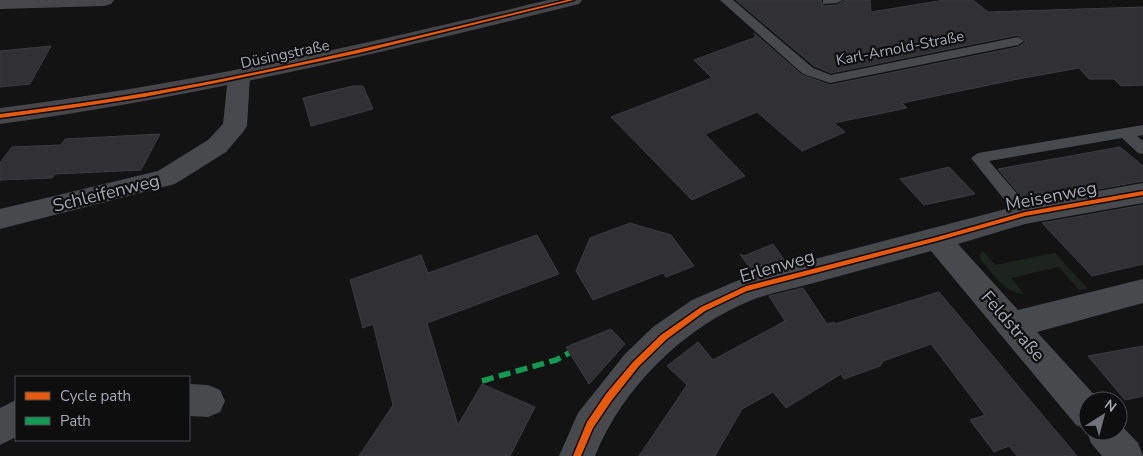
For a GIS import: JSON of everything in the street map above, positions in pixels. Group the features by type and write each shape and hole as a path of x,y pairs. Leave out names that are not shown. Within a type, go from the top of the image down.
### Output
{"main road":[{"path":"0,2 104,0"},
{"name":"Düsingstraße","path":"0,116 105,102 240,76 398,42 572,0"}],"street":[{"name":"Schleifenweg","path":"0,219 166,178 217,146 236,126 240,76"},
{"name":"Meisenweg","path":"937,240 1025,214 1143,193"},
{"name":"Feldstraße","path":"937,240 1078,401"},
{"name":"Erlenweg","path":"577,456 590,425 609,397 636,364 664,337 703,309 746,289 937,240"},
{"path":"1012,325 1143,292"},
{"path":"0,428 15,419"},
{"path":"1112,441 1125,456"}],"lane":[{"name":"Karl-Arnold-Straße","path":"726,0 808,71 830,79 1018,41"},
{"name":"Meisenweg","path":"1025,214 978,158 1143,130"},
{"path":"1125,133 1143,149"}],"shaded area":[{"path":"983,251 995,265 1055,253 1088,289 1079,290 1059,267 1011,278 1024,294 1017,293 1000,282 981,260 979,255"}],"building":[{"path":"736,0 821,0 823,6 837,5 845,0 870,0 871,12 945,0 973,0 988,12 1143,7 1143,85 1121,86 1114,79 1089,79 1079,68 1018,79 902,103 907,108 834,123 845,132 802,151 757,112 705,134 745,176 692,200 611,117 712,78 694,60 756,37 754,33 802,75 830,85 1018,47 1026,42 1018,35 831,73 814,66"},
{"path":"51,46 30,84 0,87 0,51"},
{"path":"353,86 363,86 373,109 311,126 303,98"},
{"path":"160,134 141,170 55,174 52,178 0,180 0,163 12,147 61,145 65,139"},
{"path":"1120,147 1143,166 1143,181 1026,202 998,169"},
{"path":"949,167 975,194 924,205 900,179"},
{"path":"1143,205 1143,264 1092,276 1042,223"},
{"path":"630,223 671,235 694,266 666,277 663,273 593,300 576,271 590,238"},
{"path":"537,235 559,274 427,323 458,425 482,384 535,407 510,456 359,456 393,405 373,324 363,328 350,280 421,255 428,273"},
{"path":"773,244 787,264 753,273 740,254 744,256"},
{"path":"803,288 827,324 834,322 835,324 939,292 1077,456 1017,456 1009,446 994,452 970,420 985,415 931,344 883,361 880,366 844,379 841,374 786,408 773,392 742,409 715,456 639,456 687,385 667,366 698,342 713,360 785,321 769,296"},
{"path":"611,329 625,344 589,384 566,347"},
{"path":"1143,346 1143,396 1128,399 1128,391 1117,391 1088,356"}],"marked path":[{"path":"482,381 556,360 569,353"}],"cycle path":[{"path":"0,116 72,107 216,82 359,51 572,0"},
{"path":"577,456 590,425 609,397 636,364 664,337 703,309 746,289 1025,214 1143,193"}]}
